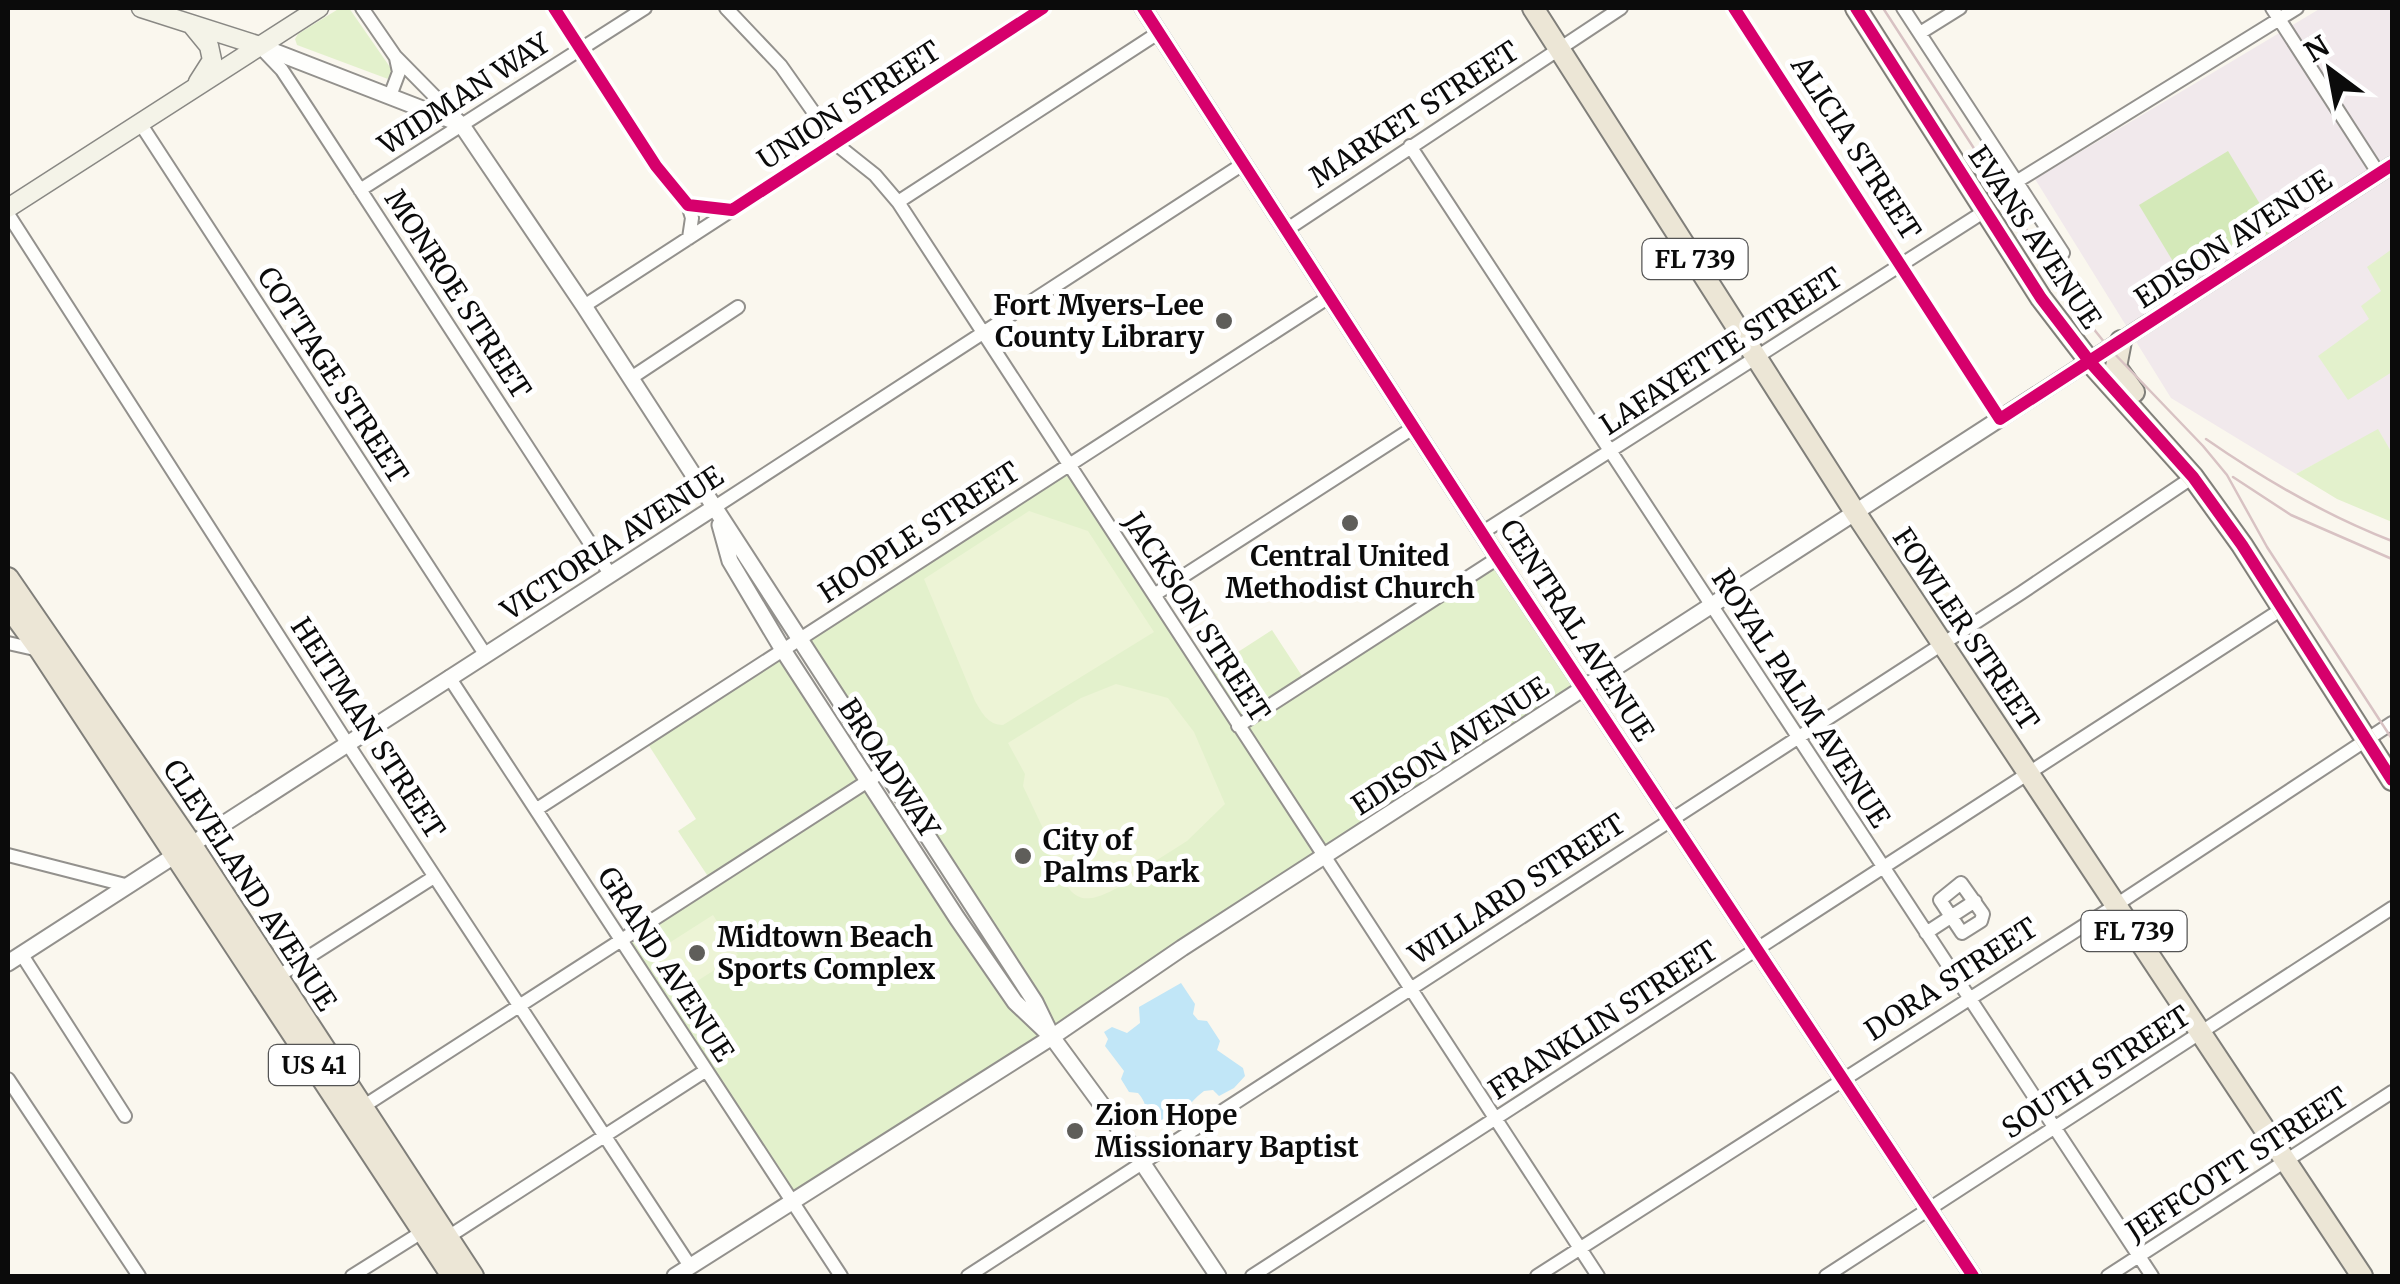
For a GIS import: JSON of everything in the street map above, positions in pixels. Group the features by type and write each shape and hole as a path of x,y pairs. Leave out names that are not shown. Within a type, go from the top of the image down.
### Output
{"main road":[{"path":"141,8 260,46"},
{"path":"8,211 319,8"},
{"name":"FOWLER STREET","path":"1532,8 1855,512 2362,1276"},
{"name":"EVANS AVENUE","path":"1856,8 2041,298 2090,362 2190,474 2242,544 2392,780"},
{"path":"190,24 208,46 212,60 192,89"},
{"path":"2121,341 2114,359 2117,370 2175,438 2190,474"},
{"path":"8,558 49,650"},
{"name":"CLEVELAND AVENUE","path":"8,578 49,650 183,849 277,976 473,1276"},
{"name":"CLEVELAND AVENUE","path":"8,606 49,650"},
{"name":"CLEVELAND AVENUE","path":"183,849 324,1082 452,1276"},
{"path":"324,1082 364,1106"}],"street":[{"name":"BROADWAY","path":"362,8 395,56 462,124 1035,1002 1052,1037 1218,1276"},
{"path":"554,8 656,166 688,205 692,218 690,238"},
{"name":"WIDMAN WAY","path":"360,190 644,8"},
{"name":"JACKSON STREET","path":"726,8 781,66 836,144 876,175 898,202 1598,1276"},
{"name":"UNION STREET","path":"584,306 1043,8"},
{"name":"CENTRAL AVENUE","path":"1142,8 1498,558 1974,1276"},
{"name":"MARKET STREET","path":"1286,230 1621,8"},
{"name":"ALICIA STREET","path":"1734,8 1902,266"},
{"path":"1903,8 2063,253"},
{"path":"1920,33 1960,8"},
{"path":"2016,182 2275,13 2297,8"},
{"path":"2275,13 2386,170"},
{"path":"898,202 1158,33"},
{"path":"260,46 462,124"},
{"name":"MONROE STREET","path":"260,46 282,70 610,574"},
{"path":"390,96 399,72 395,56"},
{"name":"COTTAGE STREET","path":"140,123 484,654"},
{"name":"ROYAL PALM AVENUE","path":"1410,146 2152,1276"},
{"name":"VICTORIA AVENUE","path":"14,959 1243,164"},
{"name":"EDISON AVENUE","path":"675,1276 1052,1037 1182,948 2386,170"},
{"path":"688,205 732,210"},
{"name":"LAFAYETTE STREET","path":"1483,532 1986,210"},
{"name":"HEITMAN STREET","path":"8,211 346,743 690,1266"},
{"name":"HOOPLE STREET","path":"537,809 1329,297"},
{"path":"630,378 738,307"},
{"path":"1154,596 1414,428"},
{"name":"WILLARD STREET","path":"968,1276 1942,644 2190,474"},
{"name":"BROADWAY","path":"715,507 730,561 784,650 956,918 1015,1002 1052,1037"},
{"path":"1238,726 1498,558"},
{"name":"FRANKLIN STREET","path":"1252,1276 2282,609"},
{"path":"8,643 49,650"},
{"name":"GRAND AVENUE","path":"449,678 842,1276"},
{"name":"DORA STREET","path":"1537,1276 2392,723"},
{"path":"364,1106 885,770"},
{"path":"8,854 129,886"},
{"path":"277,976 434,877"},
{"path":"1961,882 1975,901 1983,917 1966,932 1960,932 1940,900 1961,882"},
{"path":"1926,933 1975,901"},
{"name":"SOUTH STREET","path":"1826,1276 2392,908"},
{"path":"14,959 125,1116"},
{"path":"448,1237 705,1072"},
{"path":"8,1079 139,1276"},
{"name":"JEFFCOTT STREET","path":"2108,1276 2392,1092"},
{"path":"352,1276 422,1232"}],"shaded area":[{"path":"2321,8 2392,8 2392,453 2378,430 2296,474 2171,398 2035,179"}],"green space":[{"path":"340,8 349,8 392,70 388,79 297,45 298,34"},
{"path":"2228,151 2275,229 2186,283 2139,205"},
{"path":"2392,249 2392,372 2348,400 2318,356 2369,319 2361,306 2381,291 2367,267"},
{"path":"2378,429 2392,453 2392,522 2337,499 2296,474"},
{"name":"City of Palms Park","path":"1068,469 1320,856 1052,1033 802,641"},
{"path":"1029,511 1088,531 1154,632 1003,725 986,718 975,701 924,579"},
{"path":"1496,561 1582,687 1324,854 1241,727"},
{"path":"1272,630 1304,679 1239,722 1207,672"},
{"path":"782,654 1047,1037 791,1196 624,941 713,884 678,831 696,819 646,741"},
{"path":"1116,684 1168,698 1194,732 1225,804 1187,841 1135,874 1136,877 1087,898 1069,889 1054,862 1044,842 1048,839 1023,786 1025,774 1008,743 1081,698"},
{"name":"Midtown Beach Sports Complex","path":"713,915 738,955 680,992 655,952"}],"water":[{"path":"1181,983 1195,1004 1193,1014 1198,1020 1207,1021 1220,1041 1217,1050 1243,1068 1245,1076 1219,1096 1213,1090 1204,1091 1175,1120 1152,1129 1141,1097 1129,1092 1121,1079 1124,1071 1105,1046 1108,1039 1104,1032 1112,1027 1127,1033 1140,1023 1139,1007"}],"railway":[{"path":"1883,8 2080,312 2227,475 2267,547 2392,739"},
{"path":"2206,439 2296,496 2392,541"},
{"path":"2233,477 2291,515 2392,559"}],"cycle path":[{"path":"554,8 656,166 688,205 732,210 1043,8"},
{"path":"1143,8 1498,558 1973,1276"},
{"path":"1734,8 2000,419 2392,165"},
{"path":"1856,8 2041,298 2090,362 2193,477 2242,545 2392,780"}],"place":[{"name":"Fort Myers-Lee County Library","path":"1224,321"},
{"name":"Central United Methodist Church","path":"1350,523"},
{"name":"City of Palms Park","path":"1023,856"},
{"name":"Midtown Beach Sports Complex","path":"697,953"},
{"name":"Zion Hope Missionary Baptist","path":"1075,1131"}]}
